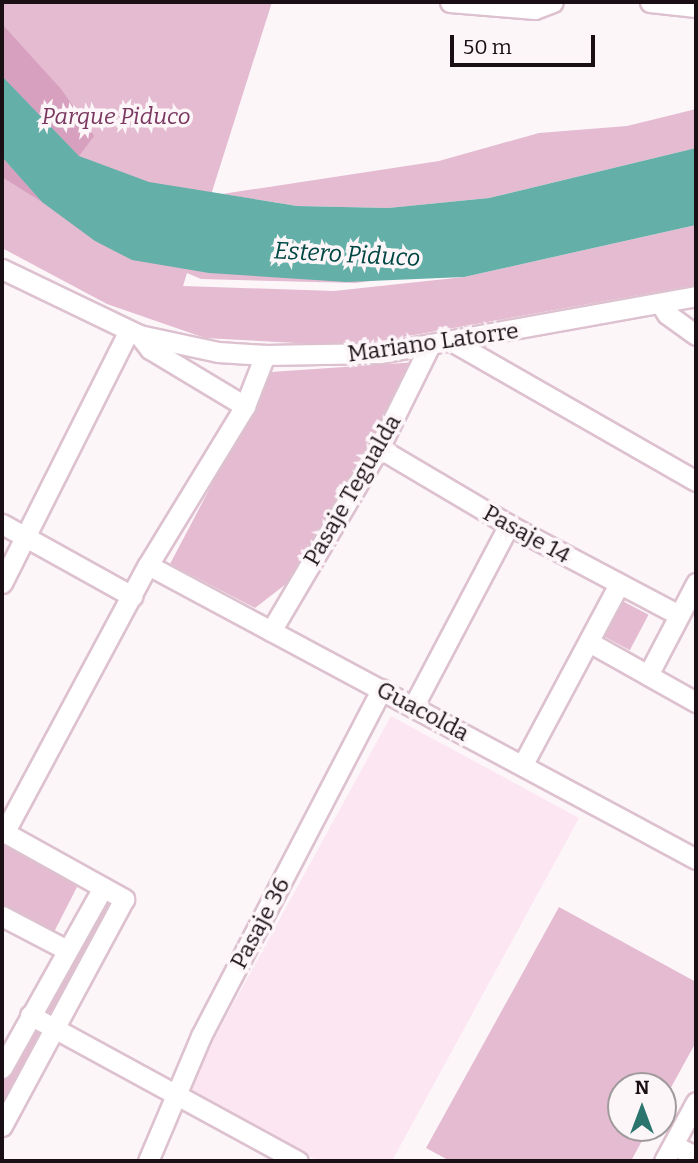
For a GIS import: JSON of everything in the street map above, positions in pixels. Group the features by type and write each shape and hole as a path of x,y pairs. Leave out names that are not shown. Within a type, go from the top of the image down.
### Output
{"street":[{"path":"450,2 535,9 553,2"},
{"path":"650,2 696,8"},
{"path":"3,271 134,333 150,349 245,406"},
{"name":"Mariano Latorre","path":"134,333 218,352 348,356 453,342 696,296"},
{"path":"660,303 667,314 696,335"},
{"path":"2,583 29,538 134,333"},
{"path":"453,342 696,481"},
{"name":"Pasaje Tegualda","path":"271,631 379,448 429,346"},
{"path":"2,1126 124,899 3,832 148,565 245,406 265,355"},
{"name":"Pasaje 14","path":"379,448 509,525 679,615"},
{"path":"2,524 132,596"},
{"path":"414,705 509,525"},
{"name":"Guacolda","path":"148,565 414,705 696,859"},
{"path":"648,675 696,583"},
{"path":"523,764 619,584"},
{"path":"589,642 696,702"},
{"name":"Pasaje 36","path":"148,1161 179,1095 201,1036 382,689"},
{"path":"3,1064 103,887"},
{"path":"2,916 67,950"},
{"path":"30,1016 294,1160"},
{"path":"696,1102 668,1153 696,1156"}],"shaded area":[{"path":"2,24 61,89 94,136 79,156 2,76"},
{"path":"2,157 42,202 2,177"},
{"path":"391,716 579,818 392,1161 318,1161 186,1090"}],"green space":[{"name":"Parque Piduco","path":"2,2 272,2 204,217 497,265 355,283 201,279 187,273 183,286 334,291 464,277 696,225 696,285 352,346 205,338 107,304 2,248"},
{"path":"696,109 696,148 489,198 388,208 297,206 222,194 439,161 539,133 627,126"},
{"path":"417,362 286,584 255,608 170,564 271,372"},
{"path":"615,597 649,615 630,650 596,632"},
{"path":"2,841 78,885 53,934 2,908"},
{"path":"96,887 116,898 2,1110 2,1063"},
{"path":"559,907 696,982 696,1042 677,1077 677,1072 607,1072 607,1142 641,1142 631,1161 450,1161 426,1148"}],"water":[{"name":"Estero Piduco","path":"2,76 79,156 149,182 297,206 388,208 489,198 696,148 696,225 464,277 346,282 209,273 132,260 95,241 42,202 2,157"}]}
